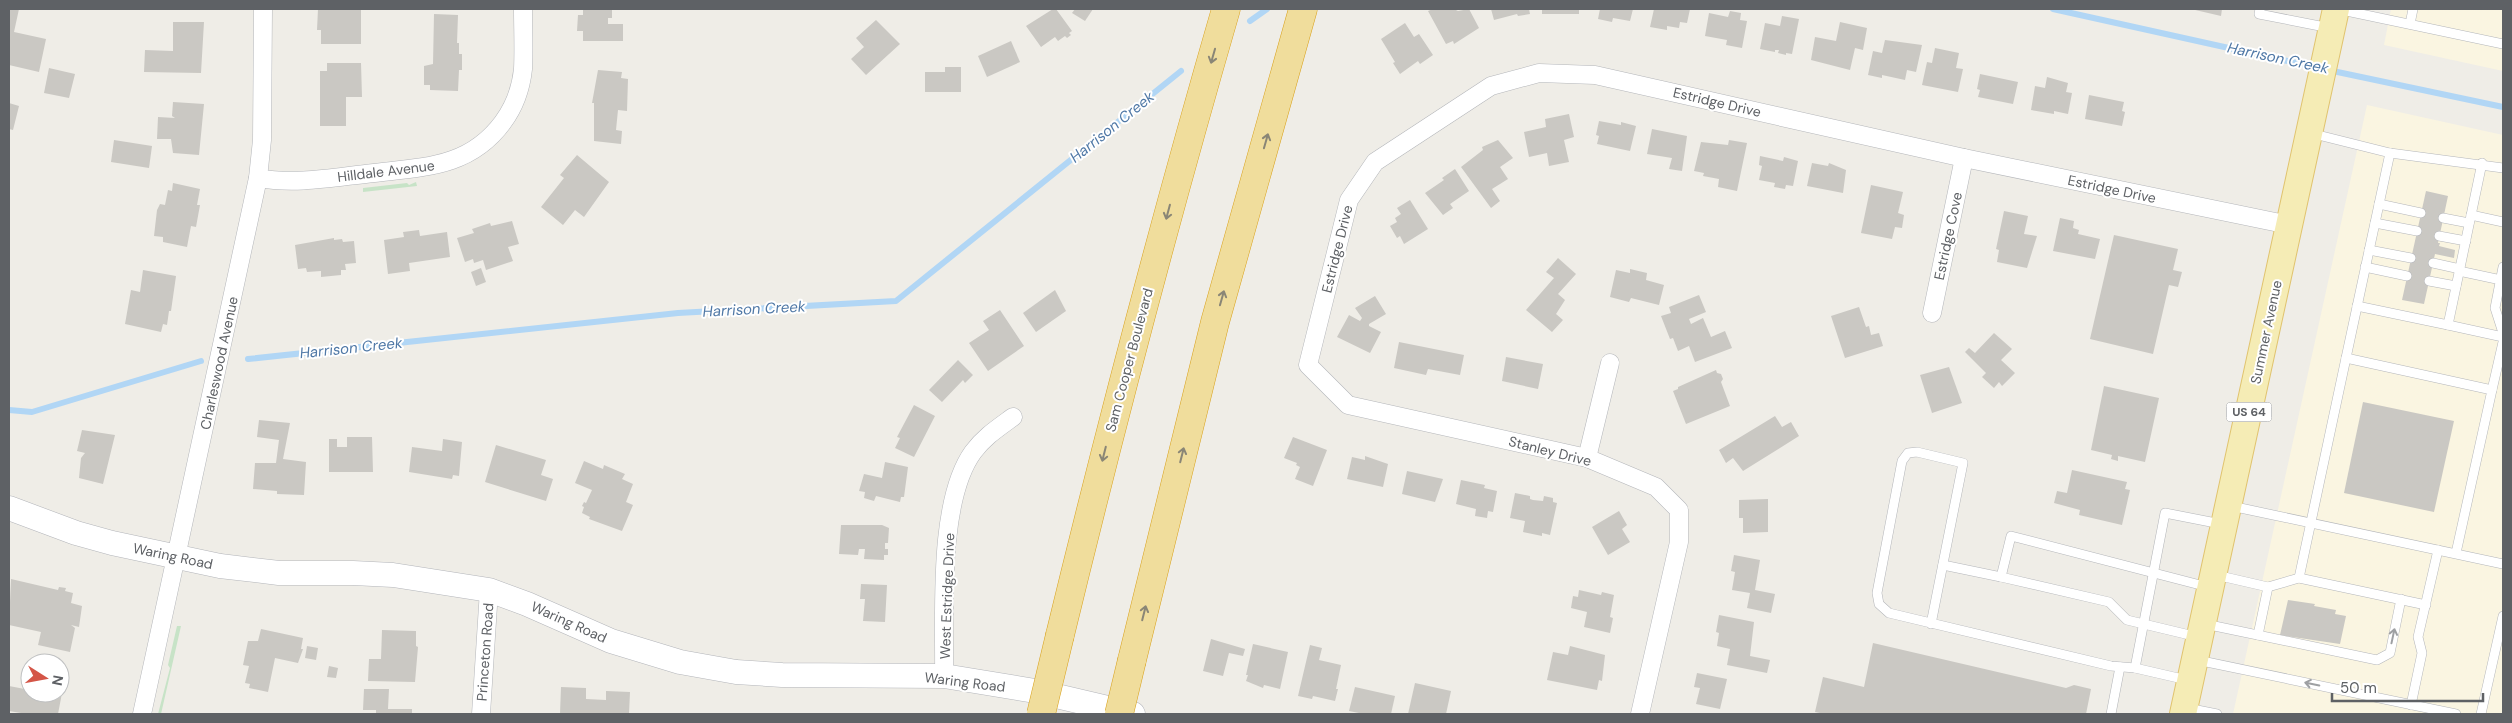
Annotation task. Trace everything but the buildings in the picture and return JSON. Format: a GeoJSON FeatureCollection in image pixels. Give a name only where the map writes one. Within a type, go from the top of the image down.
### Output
{"type":"FeatureCollection","features":[{"type":"Feature","properties":{"kind":"highway","name":"Sam Cooper Boulevard"},"geometry":{"type":"LineString","coordinates":[[1041,714],[1108,440],[1175,185],[1226,9]]}},
{"type":"Feature","properties":{"kind":"highway"},"geometry":{"type":"LineString","coordinates":[[1119,714],[1215,322],[1303,9]]}},
{"type":"Feature","properties":{"kind":"main road","name":"Summer Avenue"},"geometry":{"type":"LineString","coordinates":[[2184,711],[2334,21]]}},
{"type":"Feature","properties":{"kind":"main road","name":"Waring Road"},"geometry":{"type":"LineString","coordinates":[[9,508],[76,533],[176,558],[248,571],[394,575],[489,590],[611,641],[680,662],[736,672],[782,675],[944,676],[1035,691],[1133,714]]}},
{"type":"Feature","properties":{"kind":"street","name":"Charleswood Avenue"},"geometry":{"type":"LineString","coordinates":[[142,714],[258,178],[262,140],[264,9]]}},
{"type":"Feature","properties":{"kind":"street","name":"Hilldale Avenue"},"geometry":{"type":"LineString","coordinates":[[258,178],[292,182],[428,166],[450,161],[484,144],[498,128],[515,101],[522,70],[523,9]]}},
{"type":"Feature","properties":{"kind":"street","name":"Estridge Drive"},"geometry":{"type":"LineString","coordinates":[[1308,365],[1349,200],[1375,162],[1491,86],[1539,73],[1596,75],[1964,158],[2289,226]]}},
{"type":"Feature","properties":{"kind":"street","name":"Estridge Cove"},"geometry":{"type":"LineString","coordinates":[[1932,313],[1964,158]]}},
{"type":"Feature","properties":{"kind":"street"},"geometry":{"type":"LineString","coordinates":[[1587,458],[1610,362]]}},
{"type":"Feature","properties":{"kind":"street","name":"Stanley Drive"},"geometry":{"type":"LineString","coordinates":[[1308,365],[1348,405],[1587,458],[1656,487],[1679,510],[1679,542],[1640,714]]}},
{"type":"Feature","properties":{"kind":"street","name":"West Estridge Drive"},"geometry":{"type":"LineString","coordinates":[[944,676],[945,575],[954,501],[964,469],[972,454],[982,440],[1013,418]]}},
{"type":"Feature","properties":{"kind":"street","name":"Princeton Road"},"geometry":{"type":"LineString","coordinates":[[481,714],[489,590]]}},
{"type":"Feature","properties":{"kind":"lane"},"geometry":{"type":"LineString","coordinates":[[2260,9],[2259,14],[2334,21],[2410,24],[2503,44]]}},
{"type":"Feature","properties":{"kind":"lane"},"geometry":{"type":"LineString","coordinates":[[2410,24],[2413,9]]}},
{"type":"Feature","properties":{"kind":"lane"},"geometry":{"type":"LineString","coordinates":[[2313,122],[2390,153],[2482,163],[2503,168]]}},
{"type":"Feature","properties":{"kind":"lane"},"geometry":{"type":"LineString","coordinates":[[2299,578],[2390,153]]}},
{"type":"Feature","properties":{"kind":"lane"},"geometry":{"type":"LineString","coordinates":[[2448,325],[2482,163]]}},
{"type":"Feature","properties":{"kind":"lane"},"geometry":{"type":"LineString","coordinates":[[2379,204],[2420,213]]}},
{"type":"Feature","properties":{"kind":"lane"},"geometry":{"type":"LineString","coordinates":[[2443,218],[2503,222]]}},
{"type":"Feature","properties":{"kind":"lane"},"geometry":{"type":"LineString","coordinates":[[2375,223],[2417,231]]}},
{"type":"Feature","properties":{"kind":"lane"},"geometry":{"type":"LineString","coordinates":[[2439,236],[2466,241]]}},
{"type":"Feature","properties":{"kind":"lane"},"geometry":{"type":"LineString","coordinates":[[2369,250],[2411,258]]}},
{"type":"Feature","properties":{"kind":"lane"},"geometry":{"type":"LineString","coordinates":[[2433,263],[2500,280]]}},
{"type":"Feature","properties":{"kind":"lane"},"geometry":{"type":"LineString","coordinates":[[2365,267],[2407,276]]}},
{"type":"Feature","properties":{"kind":"lane"},"geometry":{"type":"LineString","coordinates":[[2357,306],[2503,335],[2495,308],[2503,267]]}},
{"type":"Feature","properties":{"kind":"lane"},"geometry":{"type":"LineString","coordinates":[[2429,281],[2456,286]]}},
{"type":"Feature","properties":{"kind":"lane"},"geometry":{"type":"LineString","coordinates":[[2456,554],[2503,342]]}},
{"type":"Feature","properties":{"kind":"lane"},"geometry":{"type":"LineString","coordinates":[[2346,358],[2492,390]]}},
{"type":"Feature","properties":{"kind":"lane"},"geometry":{"type":"LineString","coordinates":[[1931,624],[1964,463],[1917,452],[1908,453],[1902,461],[1876,593],[1879,604],[1889,613],[1931,624],[2120,667],[2135,668],[2258,635],[2378,660],[2390,653],[2401,600]]}},
{"type":"Feature","properties":{"kind":"lane"},"geometry":{"type":"LineString","coordinates":[[2135,668],[2165,513],[2226,515],[2311,523],[2503,564]]}},
{"type":"Feature","properties":{"kind":"lane"},"geometry":{"type":"LineString","coordinates":[[2001,577],[2011,536],[2153,573],[2268,587],[2299,578],[2426,605]]}},
{"type":"Feature","properties":{"kind":"lane"},"geometry":{"type":"LineString","coordinates":[[2411,705],[2422,653],[2418,637],[2438,550]]}},
{"type":"Feature","properties":{"kind":"lane"},"geometry":{"type":"LineString","coordinates":[[1943,565],[2109,602],[2127,620],[2144,624],[2197,650],[2411,705],[2456,714]]}},
{"type":"Feature","properties":{"kind":"lane"},"geometry":{"type":"LineString","coordinates":[[2258,635],[2268,587]]}},
{"type":"Feature","properties":{"kind":"lane"},"geometry":{"type":"LineString","coordinates":[[2481,714],[2503,616]]}},
{"type":"Feature","properties":{"kind":"lane"},"geometry":{"type":"LineString","coordinates":[[2111,714],[2120,667]]}},
{"type":"Feature","properties":{"kind":"lane"},"geometry":{"type":"LineString","coordinates":[[2184,711],[2217,714]]}},
{"type":"Feature","properties":{"kind":"shaded area"},"geometry":{"type":"Polygon","coordinates":[[[2391,9],[2503,9],[2503,71],[2384,45],[2391,9]]]}},
{"type":"Feature","properties":{"kind":"shaded area"},"geometry":{"type":"Polygon","coordinates":[[[2367,105],[2503,135],[2503,714],[2233,714],[2367,105]]]}},
{"type":"Feature","properties":{"kind":"green space"},"geometry":{"type":"Polygon","coordinates":[[[416,182],[417,186],[363,192],[363,188],[407,183],[409,185],[416,182]]]}},
{"type":"Feature","properties":{"kind":"green space"},"geometry":{"type":"Polygon","coordinates":[[[177,626],[181,626],[161,714],[158,714],[170,668],[168,665],[177,626]]]}},
{"type":"Feature","properties":{"kind":"waterway","name":"Harrison Creek"},"geometry":{"type":"LineString","coordinates":[[1250,21],[1267,9]]}},
{"type":"Feature","properties":{"kind":"waterway","name":"Harrison Creek"},"geometry":{"type":"LineString","coordinates":[[2053,9],[2319,68]]}},
{"type":"Feature","properties":{"kind":"waterway","name":"Harrison Creek"},"geometry":{"type":"LineString","coordinates":[[2328,70],[2503,107]]}},
{"type":"Feature","properties":{"kind":"waterway","name":"Harrison Creek"},"geometry":{"type":"LineString","coordinates":[[248,359],[678,313],[896,301],[1181,71]]}},
{"type":"Feature","properties":{"kind":"waterway","name":"Harrison Creek"},"geometry":{"type":"LineString","coordinates":[[9,410],[32,412],[201,361]]}}]}
